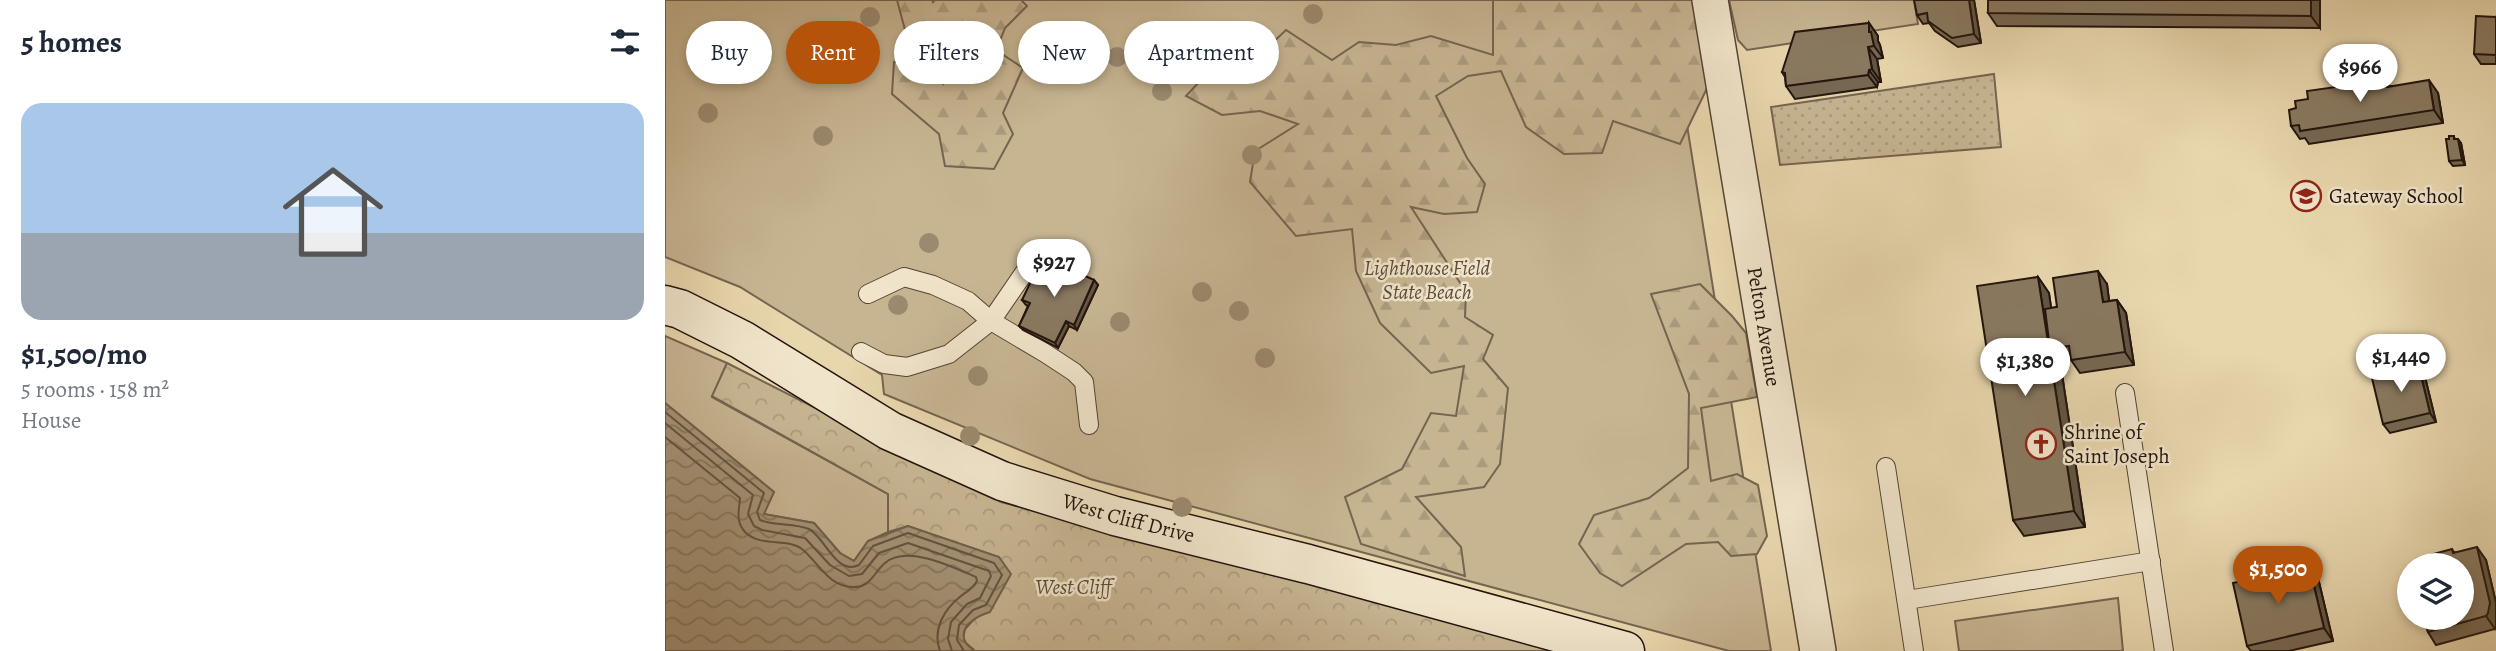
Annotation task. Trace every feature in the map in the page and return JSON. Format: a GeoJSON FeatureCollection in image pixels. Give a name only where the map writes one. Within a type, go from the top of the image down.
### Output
{"type":"FeatureCollection","features":[{"type":"Feature","properties":{"kind":"street","name":"Pelton Avenue"},"geometry":{"type":"LineString","coordinates":[[1710,0],[1818,651]]}},
{"type":"Feature","properties":{"kind":"street","name":"West Cliff Drive"},"geometry":{"type":"LineString","coordinates":[[665,305],[680,309],[742,340],[890,431],[1002,481],[1115,516],[1308,564],[1625,651]]}},
{"type":"Feature","properties":{"kind":"lane"},"geometry":{"type":"LineString","coordinates":[[861,352],[884,364],[907,367],[949,354],[991,321],[1039,251]]}},
{"type":"Feature","properties":{"kind":"lane"},"geometry":{"type":"LineString","coordinates":[[868,294],[904,277],[933,285],[968,301],[991,321],[1045,352],[1084,382],[1089,425]]}},
{"type":"Feature","properties":{"kind":"lane"},"geometry":{"type":"LineString","coordinates":[[2125,393],[2164,651]]}},
{"type":"Feature","properties":{"kind":"lane"},"geometry":{"type":"LineString","coordinates":[[1886,467],[1914,651]]}},
{"type":"Feature","properties":{"kind":"lane"},"geometry":{"type":"LineString","coordinates":[[1907,600],[2151,561]]}},
{"type":"Feature","properties":{"kind":"green space","name":"Lighthouse Field State Beach"},"geometry":{"type":"Polygon","coordinates":[[[665,0],[1667,0],[1771,651],[1729,651],[1090,479],[884,394],[882,375],[740,287],[665,257],[665,0]]]}},
{"type":"Feature","properties":{"kind":"green space"},"geometry":{"type":"Polygon","coordinates":[[[897,0],[1021,0],[1027,6],[1004,30],[1004,21],[903,21],[897,0]]]}},
{"type":"Feature","properties":{"kind":"green space"},"geometry":{"type":"Polygon","coordinates":[[[1493,0],[1695,0],[1710,82],[1680,144],[1613,121],[1602,153],[1564,154],[1526,127],[1501,71],[1468,76],[1436,96],[1467,158],[1485,184],[1477,212],[1444,214],[1411,207],[1466,292],[1465,317],[1493,335],[1483,359],[1508,388],[1500,464],[1484,487],[1416,497],[1461,547],[1465,576],[1361,544],[1345,497],[1402,469],[1431,413],[1456,416],[1464,366],[1431,373],[1380,323],[1356,271],[1352,229],[1296,236],[1250,182],[1255,151],[1298,124],[1260,111],[1222,115],[1186,96],[1197,84],[1279,84],[1279,37],[1286,30],[1332,60],[1359,42],[1396,45],[1431,36],[1493,55],[1493,0]]]}},
{"type":"Feature","properties":{"kind":"green space"},"geometry":{"type":"Polygon","coordinates":[[[1729,0],[1914,0],[1918,24],[1747,50],[1738,40],[1729,0]]]}},
{"type":"Feature","properties":{"kind":"green space"},"geometry":{"type":"Polygon","coordinates":[[[1004,55],[1018,65],[1018,79],[1003,113],[1013,134],[994,169],[945,166],[939,134],[892,94],[894,62],[894,84],[1004,84],[1004,55]]]}},
{"type":"Feature","properties":{"kind":"green space"},"geometry":{"type":"Polygon","coordinates":[[[1994,74],[2001,147],[1780,165],[1771,107],[1994,74]]]}},
{"type":"Feature","properties":{"kind":"green space"},"geometry":{"type":"Polygon","coordinates":[[[1700,284],[1746,333],[1757,397],[1701,408],[1711,481],[1737,474],[1758,485],[1767,536],[1757,554],[1731,556],[1718,542],[1686,544],[1622,586],[1600,573],[1579,544],[1594,515],[1649,498],[1688,468],[1689,394],[1651,294],[1700,284]]]}},
{"type":"Feature","properties":{"kind":"green space"},"geometry":{"type":"Polygon","coordinates":[[[665,336],[727,363],[712,397],[888,494],[888,532],[868,541],[854,561],[840,553],[814,523],[763,514],[774,492],[665,403],[665,336]]]}},
{"type":"Feature","properties":{"kind":"green space","name":"West Cliff"},"geometry":{"type":"Polygon","coordinates":[[[727,363],[1001,502],[1575,651],[975,651],[963,638],[965,629],[978,615],[999,557],[908,526],[888,532],[888,494],[712,396],[727,363]]]}},
{"type":"Feature","properties":{"kind":"green space"},"geometry":{"type":"Polygon","coordinates":[[[2118,598],[2123,651],[1959,651],[1955,621],[2118,598]]]}},
{"type":"Feature","properties":{"kind":"water"},"geometry":{"type":"Polygon","coordinates":[[[665,403],[774,492],[764,514],[814,523],[840,553],[854,561],[868,541],[908,526],[999,557],[1011,574],[990,612],[965,628],[964,640],[975,651],[665,651],[665,403]]]}},
{"type":"Feature","properties":{"kind":"building"},"geometry":{"type":"Polygon","coordinates":[[[1914,0],[1969,0],[1974,34],[1952,38],[1928,21],[1927,13],[1917,15],[1914,0]]]}},
{"type":"Feature","properties":{"kind":"building"},"geometry":{"type":"Polygon","coordinates":[[[1988,0],[2311,0],[2311,16],[1988,13],[1988,0]]]}},
{"type":"Feature","properties":{"kind":"building"},"geometry":{"type":"Polygon","coordinates":[[[2476,16],[2496,17],[2496,55],[2474,54],[2476,16]]]}},
{"type":"Feature","properties":{"kind":"building"},"geometry":{"type":"Polygon","coordinates":[[[1869,23],[1874,46],[1868,47],[1872,69],[1868,75],[1786,86],[1785,73],[1782,72],[1795,32],[1869,23]]]}},
{"type":"Feature","properties":{"kind":"building"},"geometry":{"type":"Polygon","coordinates":[[[2385,80],[2387,87],[2429,80],[2434,110],[2300,131],[2299,125],[2291,126],[2289,110],[2296,108],[2295,101],[2308,99],[2307,91],[2385,80]]]}},
{"type":"Feature","properties":{"kind":"building"},"geometry":{"type":"Polygon","coordinates":[[[2449,136],[2458,139],[2462,160],[2449,161],[2446,139],[2449,139],[2449,136]]]}},
{"type":"Feature","properties":{"kind":"building"},"geometry":{"type":"Polygon","coordinates":[[[1043,256],[1094,280],[1074,325],[1066,321],[1055,343],[1019,326],[1030,303],[1022,300],[1043,256]]]}},
{"type":"Feature","properties":{"kind":"building"},"geometry":{"type":"Polygon","coordinates":[[[2098,271],[2103,302],[2117,300],[2125,352],[2071,360],[2069,346],[2050,349],[2045,309],[2057,307],[2053,278],[2098,271]]]}},
{"type":"Feature","properties":{"kind":"building","name":"Shrine of Saint Joseph"},"geometry":{"type":"Polygon","coordinates":[[[2038,277],[2074,511],[2013,520],[1977,286],[2038,277]]]}},
{"type":"Feature","properties":{"kind":"building"},"geometry":{"type":"Polygon","coordinates":[[[2418,363],[2430,413],[2383,424],[2371,374],[2418,363]]]}},
{"type":"Feature","properties":{"kind":"building"},"geometry":{"type":"Polygon","coordinates":[[[2477,547],[2490,603],[2486,616],[2474,619],[2474,553],[2453,553],[2477,547]]]}},
{"type":"Feature","properties":{"kind":"building"},"geometry":{"type":"Polygon","coordinates":[[[2452,549],[2453,553],[2437,553],[2452,549]]]}},
{"type":"Feature","properties":{"kind":"building"},"geometry":{"type":"Polygon","coordinates":[[[2309,565],[2324,628],[2247,646],[2233,583],[2309,565]]]}},
{"type":"Feature","properties":{"kind":"place","name":"Gateway School"},"geometry":{"type":"Point","coordinates":[2306,196]}},
{"type":"Feature","properties":{"kind":"place","name":"Shrine of Saint Joseph"},"geometry":{"type":"Point","coordinates":[2041,444]}}]}
